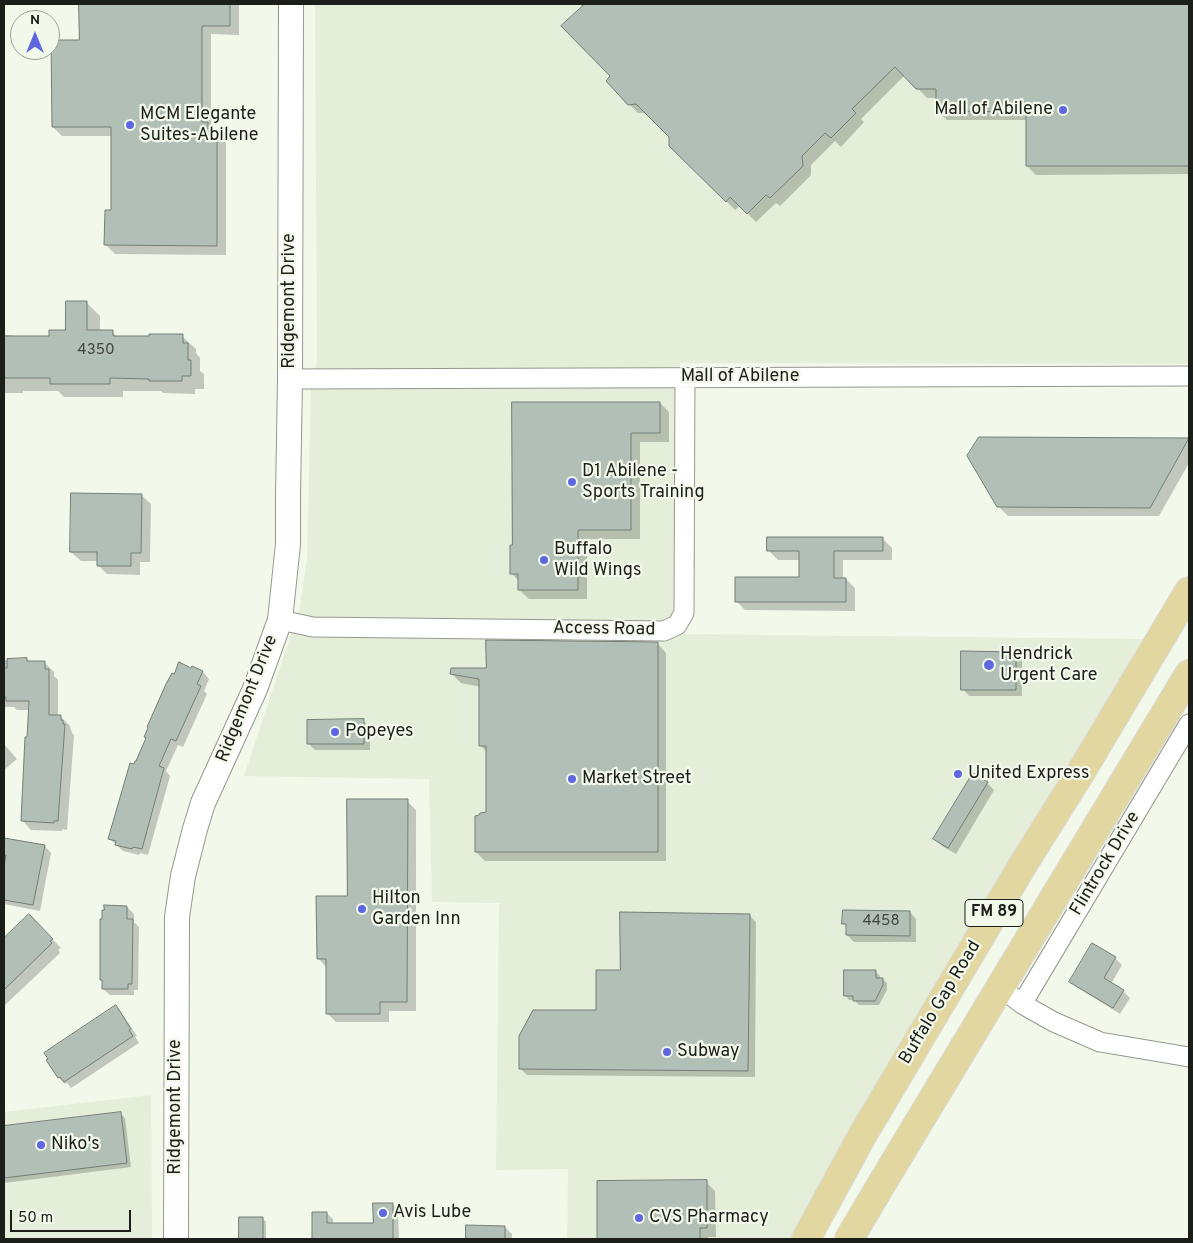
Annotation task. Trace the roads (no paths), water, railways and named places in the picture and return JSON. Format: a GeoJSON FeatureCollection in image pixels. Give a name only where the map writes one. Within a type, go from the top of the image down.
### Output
{"type":"FeatureCollection","features":[{"type":"Feature","properties":{"kind":"main road","name":"Buffalo Gap Road"},"geometry":{"type":"LineString","coordinates":[[806,1239],[862,1136],[1024,863],[1081,772],[1189,591]]}},
{"type":"Feature","properties":{"kind":"main road","name":"FM 89"},"geometry":{"type":"LineString","coordinates":[[849,1239],[1189,674]]}},
{"type":"Feature","properties":{"kind":"street","name":"Ridgemont Drive"},"geometry":{"type":"LineString","coordinates":[[176,1239],[177,916],[183,876],[203,802],[255,689],[280,620],[288,544],[291,4]]}},
{"type":"Feature","properties":{"kind":"street","name":"Mall of Abilene"},"geometry":{"type":"LineString","coordinates":[[290,379],[1189,376]]}},
{"type":"Feature","properties":{"kind":"street","name":"Access Road"},"geometry":{"type":"LineString","coordinates":[[280,620],[313,627],[664,631],[677,625],[684,613],[685,377]]}},
{"type":"Feature","properties":{"kind":"street","name":"Flintrock Drive"},"geometry":{"type":"LineString","coordinates":[[1022,1004],[1189,724]]}},
{"type":"Feature","properties":{"kind":"street"},"geometry":{"type":"LineString","coordinates":[[1000,988],[1022,1004],[1054,1022],[1100,1042],[1189,1057]]}},
{"type":"Feature","properties":{"kind":"place","name":"Mall of Abilene"},"geometry":{"type":"Point","coordinates":[1063,110]}},
{"type":"Feature","properties":{"kind":"place","name":"MCM Elegante Suites-Abilene"},"geometry":{"type":"Point","coordinates":[130,125]}},
{"type":"Feature","properties":{"kind":"place","name":"D1 Abilene - Sports Training"},"geometry":{"type":"Point","coordinates":[572,482]}},
{"type":"Feature","properties":{"kind":"place","name":"Buffalo Wild Wings"},"geometry":{"type":"Point","coordinates":[544,560]}},
{"type":"Feature","properties":{"kind":"place","name":"Hendrick Urgent Care"},"geometry":{"type":"Point","coordinates":[989,665]}},
{"type":"Feature","properties":{"kind":"place","name":"Popeyes"},"geometry":{"type":"Point","coordinates":[335,732]}},
{"type":"Feature","properties":{"kind":"place","name":"United Express"},"geometry":{"type":"Point","coordinates":[958,774]}},
{"type":"Feature","properties":{"kind":"place","name":"Market Street"},"geometry":{"type":"Point","coordinates":[572,779]}},
{"type":"Feature","properties":{"kind":"place","name":"Hilton Garden Inn"},"geometry":{"type":"Point","coordinates":[362,909]}},
{"type":"Feature","properties":{"kind":"place","name":"Subway"},"geometry":{"type":"Point","coordinates":[667,1052]}},
{"type":"Feature","properties":{"kind":"place","name":"Niko's"},"geometry":{"type":"Point","coordinates":[41,1145]}},
{"type":"Feature","properties":{"kind":"place","name":"Avis Lube"},"geometry":{"type":"Point","coordinates":[383,1213]}},
{"type":"Feature","properties":{"kind":"place","name":"CVS Pharmacy"},"geometry":{"type":"Point","coordinates":[639,1218]}}]}
